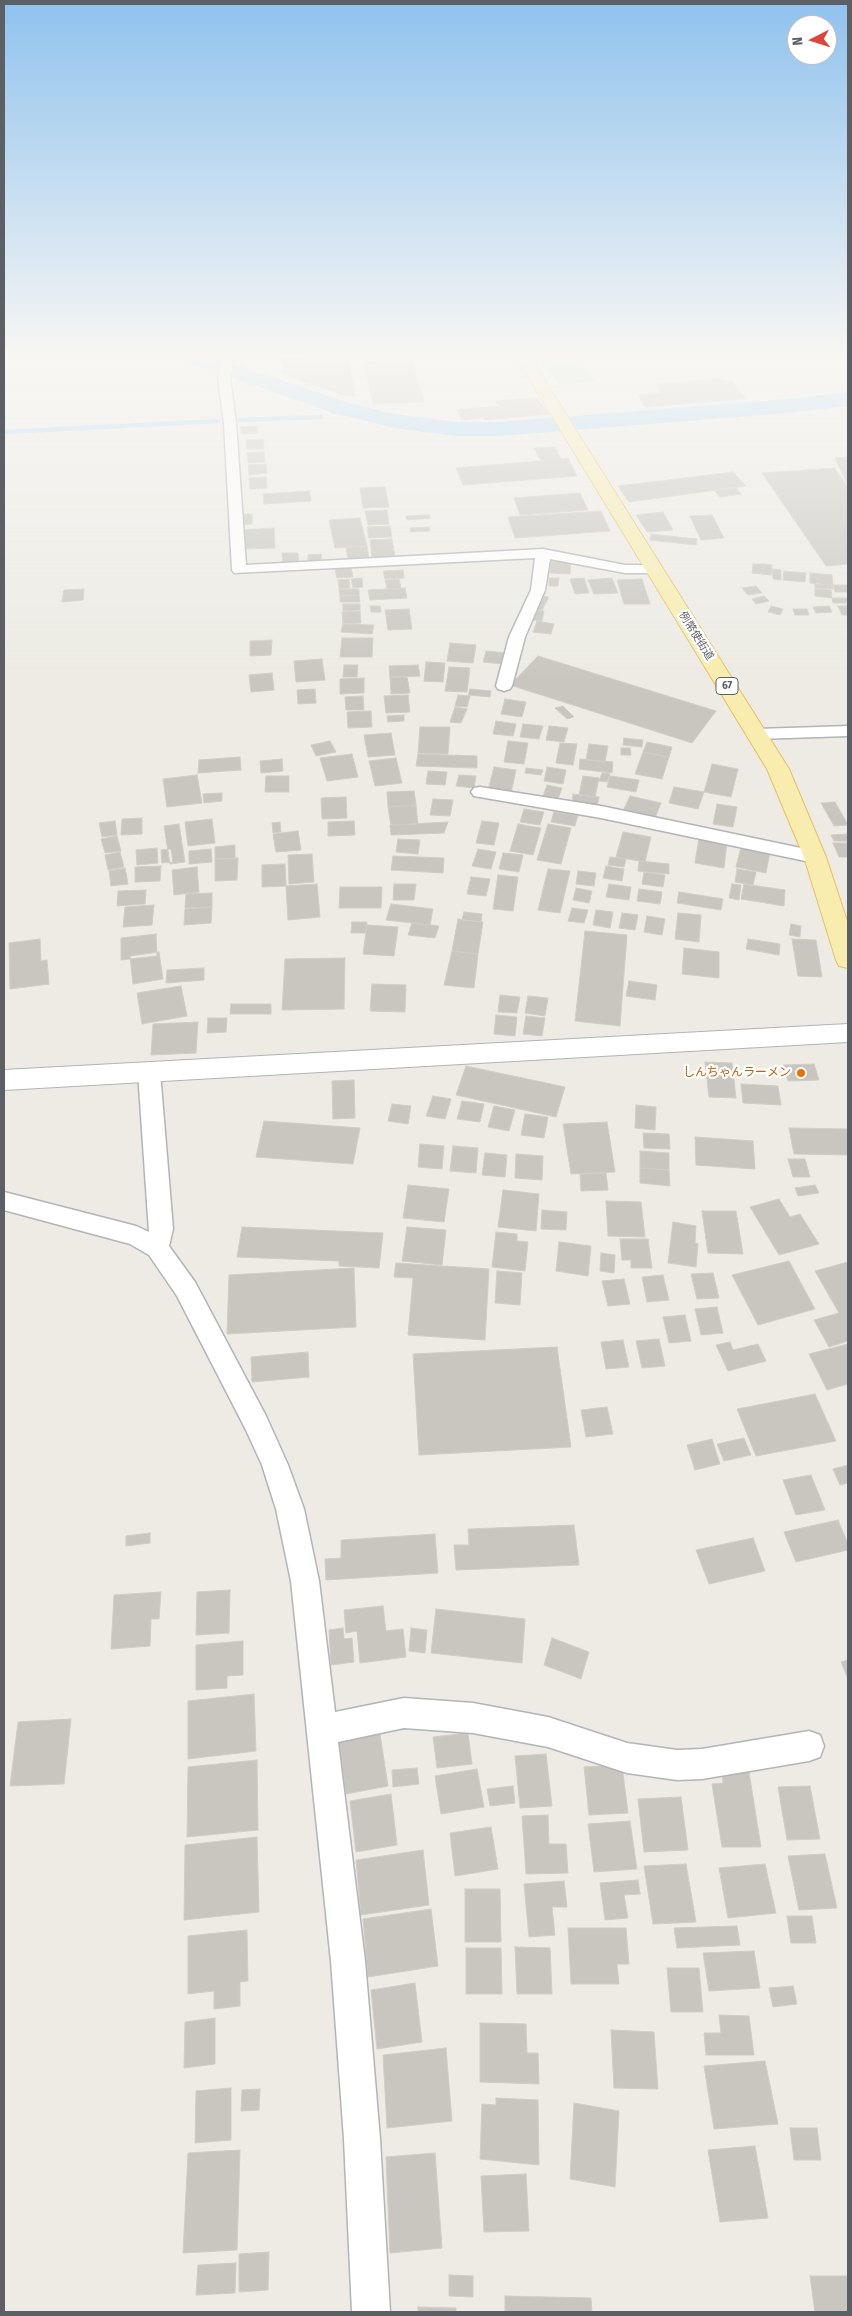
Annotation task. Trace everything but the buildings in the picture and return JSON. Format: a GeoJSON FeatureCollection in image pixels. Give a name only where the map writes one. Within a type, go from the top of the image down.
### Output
{"type":"FeatureCollection","features":[{"type":"Feature","properties":{"kind":"main road","name":"例幣使街道"},"geometry":{"type":"LineString","coordinates":[[591,465],[758,734],[787,789],[816,857],[848,960]]}},
{"type":"Feature","properties":{"kind":"street"},"geometry":{"type":"LineString","coordinates":[[233,465],[239,570],[543,552],[625,569],[654,569]]}},
{"type":"Feature","properties":{"kind":"street"},"geometry":{"type":"LineString","coordinates":[[504,686],[517,638],[538,590],[543,552]]}},
{"type":"Feature","properties":{"kind":"street"},"geometry":{"type":"LineString","coordinates":[[758,734],[848,731]]}},
{"type":"Feature","properties":{"kind":"street"},"geometry":{"type":"LineString","coordinates":[[480,792],[601,812],[816,857]]}},
{"type":"Feature","properties":{"kind":"street"},"geometry":{"type":"LineString","coordinates":[[4,1080],[848,1033]]}},
{"type":"Feature","properties":{"kind":"street"},"geometry":{"type":"LineString","coordinates":[[149,1072],[161,1229],[157,1248]]}},
{"type":"Feature","properties":{"kind":"street"},"geometry":{"type":"LineString","coordinates":[[4,1201],[136,1236],[157,1248],[186,1289],[257,1424],[287,1500],[305,1582],[348,1961],[362,2139],[371,2312]]}},
{"type":"Feature","properties":{"kind":"street"},"geometry":{"type":"LineString","coordinates":[[322,1730],[404,1713],[473,1718],[548,1732],[627,1758],[677,1765],[702,1764],[809,1746]]}},
{"type":"Feature","properties":{"kind":"place","name":"しんちゃんラーメン"},"geometry":{"type":"Point","coordinates":[801,1073]}}]}
